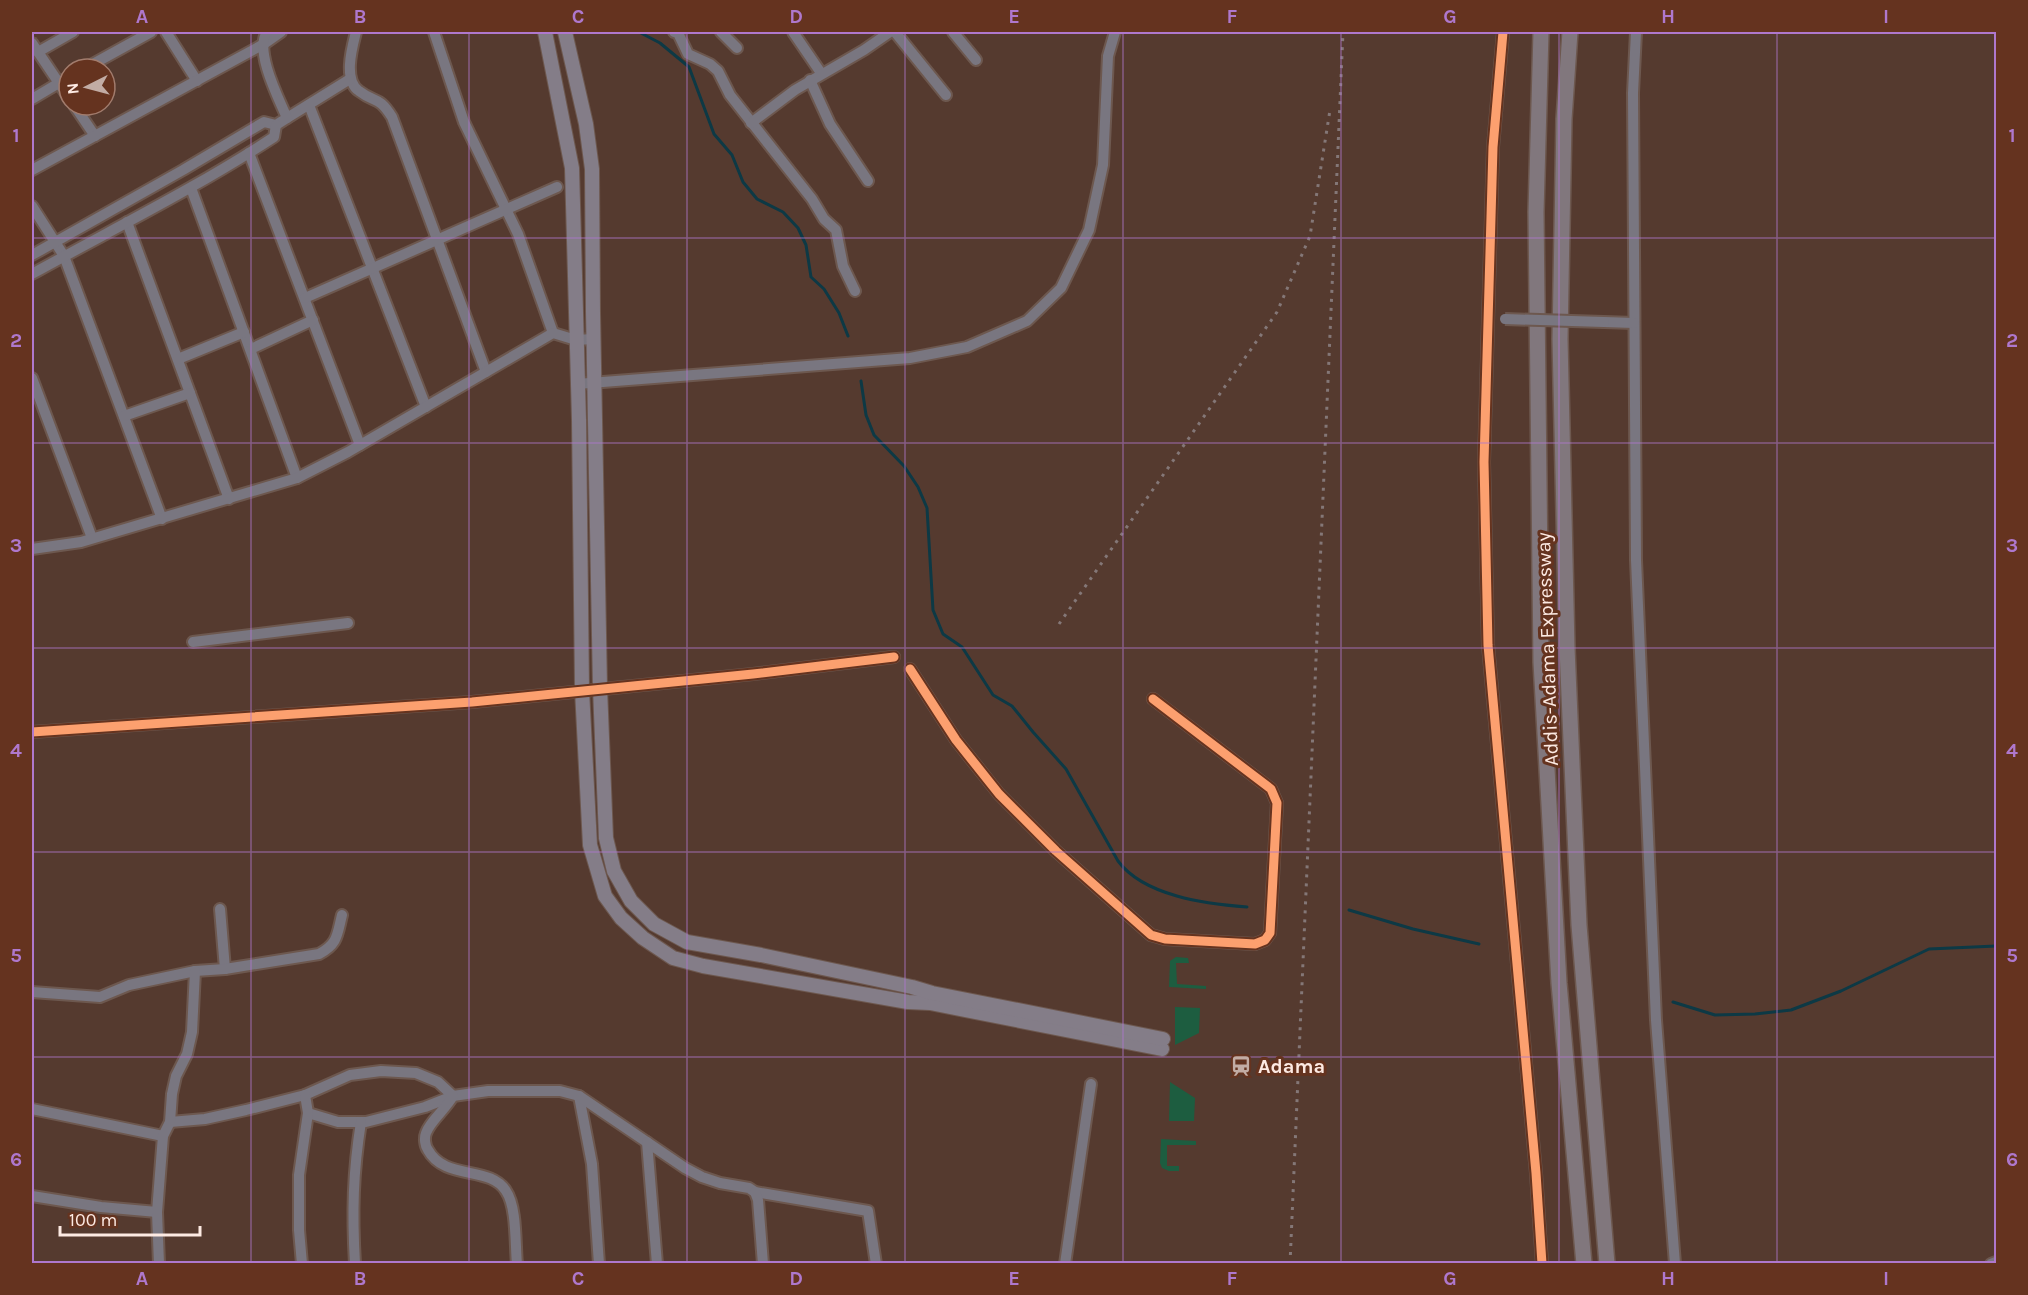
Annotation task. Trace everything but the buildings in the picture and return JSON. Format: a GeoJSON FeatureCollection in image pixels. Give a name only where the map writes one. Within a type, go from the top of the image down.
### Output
{"type":"FeatureCollection","features":[{"type":"Feature","properties":{"kind":"highway","name":"Addis-Adama Expressway"},"geometry":{"type":"LineString","coordinates":[[1541,32],[1536,212],[1541,662],[1559,983],[1584,1263]]}},
{"type":"Feature","properties":{"kind":"highway","name":"Addis-Adama Expressway"},"geometry":{"type":"LineString","coordinates":[[1570,32],[1564,119],[1560,339],[1567,648],[1579,924],[1607,1263]]}},
{"type":"Feature","properties":{"kind":"main road"},"geometry":{"type":"LineString","coordinates":[[545,32],[572,168],[578,384],[582,690],[590,845],[605,896],[621,918],[643,938],[673,958],[703,966],[1162,1044],[912,987],[687,942],[654,924],[631,901],[614,872],[606,838],[600,688],[592,169],[586,124],[565,32]]}},
{"type":"Feature","properties":{"kind":"street"},"geometry":{"type":"LineString","coordinates":[[38,52],[73,32]]}},
{"type":"Feature","properties":{"kind":"street"},"geometry":{"type":"LineString","coordinates":[[106,57],[151,32]]}},
{"type":"Feature","properties":{"kind":"street"},"geometry":{"type":"LineString","coordinates":[[166,32],[197,81]]}},
{"type":"Feature","properties":{"kind":"street"},"geometry":{"type":"LineString","coordinates":[[267,32],[264,44],[267,70],[287,118]]}},
{"type":"Feature","properties":{"kind":"street"},"geometry":{"type":"LineString","coordinates":[[32,170],[264,44],[281,32]]}},
{"type":"Feature","properties":{"kind":"street"},"geometry":{"type":"LineString","coordinates":[[356,32],[351,79],[357,91],[383,102],[392,117],[486,372]]}},
{"type":"Feature","properties":{"kind":"street"},"geometry":{"type":"LineString","coordinates":[[434,32],[464,122],[518,234],[553,333]]}},
{"type":"Feature","properties":{"kind":"street"},"geometry":{"type":"LineString","coordinates":[[674,32],[678,33],[688,54],[710,64],[717,71],[730,95],[812,199],[824,219],[836,230],[843,266],[855,291]]}},
{"type":"Feature","properties":{"kind":"street"},"geometry":{"type":"LineString","coordinates":[[721,32],[737,48]]}},
{"type":"Feature","properties":{"kind":"street"},"geometry":{"type":"LineString","coordinates":[[751,123],[820,73],[864,50],[890,32]]}},
{"type":"Feature","properties":{"kind":"street"},"geometry":{"type":"LineString","coordinates":[[895,32],[946,95]]}},
{"type":"Feature","properties":{"kind":"street"},"geometry":{"type":"LineString","coordinates":[[953,32],[976,60]]}},
{"type":"Feature","properties":{"kind":"street"},"geometry":{"type":"LineString","coordinates":[[578,384],[894,360],[967,347],[1027,321],[1061,288],[1089,230],[1103,165],[1108,56],[1115,32]]}},
{"type":"Feature","properties":{"kind":"street"},"geometry":{"type":"LineString","coordinates":[[1503,32],[1493,147],[1484,462],[1488,645],[1536,1173],[1542,1263]]}},
{"type":"Feature","properties":{"kind":"street"},"geometry":{"type":"LineString","coordinates":[[1636,32],[1633,93],[1636,572],[1656,1020],[1676,1263]]}},
{"type":"Feature","properties":{"kind":"street"},"geometry":{"type":"LineString","coordinates":[[797,33],[820,73]]}},
{"type":"Feature","properties":{"kind":"street"},"geometry":{"type":"LineString","coordinates":[[32,43],[57,72]]}},
{"type":"Feature","properties":{"kind":"street"},"geometry":{"type":"LineString","coordinates":[[32,255],[264,122],[276,125],[351,79]]}},
{"type":"Feature","properties":{"kind":"street"},"geometry":{"type":"LineString","coordinates":[[810,80],[830,124],[868,181]]}},
{"type":"Feature","properties":{"kind":"street"},"geometry":{"type":"LineString","coordinates":[[32,99],[57,84]]}},
{"type":"Feature","properties":{"kind":"street"},"geometry":{"type":"LineString","coordinates":[[309,105],[426,407]]}},
{"type":"Feature","properties":{"kind":"street"},"geometry":{"type":"LineString","coordinates":[[82,117],[95,136]]}},
{"type":"Feature","properties":{"kind":"street"},"geometry":{"type":"LineString","coordinates":[[32,274],[191,188],[249,153],[274,137],[276,125]]}},
{"type":"Feature","properties":{"kind":"street"},"geometry":{"type":"LineString","coordinates":[[249,153],[360,445]]}},
{"type":"Feature","properties":{"kind":"street"},"geometry":{"type":"LineString","coordinates":[[305,298],[557,187]]}},
{"type":"Feature","properties":{"kind":"street"},"geometry":{"type":"LineString","coordinates":[[191,188],[297,478]]}},
{"type":"Feature","properties":{"kind":"street"},"geometry":{"type":"LineString","coordinates":[[32,206],[64,256],[162,519]]}},
{"type":"Feature","properties":{"kind":"street"},"geometry":{"type":"LineString","coordinates":[[128,222],[230,499]]}},
{"type":"Feature","properties":{"kind":"street"},"geometry":{"type":"LineString","coordinates":[[1488,319],[1634,323]]}},
{"type":"Feature","properties":{"kind":"street"},"geometry":{"type":"LineString","coordinates":[[251,350],[313,320]]}},
{"type":"Feature","properties":{"kind":"street"},"geometry":{"type":"LineString","coordinates":[[178,359],[244,332]]}},
{"type":"Feature","properties":{"kind":"street"},"geometry":{"type":"LineString","coordinates":[[32,549],[92,538],[297,478],[360,445],[553,333],[576,340],[593,339]]}},
{"type":"Feature","properties":{"kind":"street"},"geometry":{"type":"LineString","coordinates":[[32,378],[92,538]]}},
{"type":"Feature","properties":{"kind":"street"},"geometry":{"type":"LineString","coordinates":[[124,416],[190,393]]}},
{"type":"Feature","properties":{"kind":"street"},"geometry":{"type":"LineString","coordinates":[[193,642],[348,623]]}},
{"type":"Feature","properties":{"kind":"street"},"geometry":{"type":"LineString","coordinates":[[32,732],[472,702],[753,674],[894,657]]}},
{"type":"Feature","properties":{"kind":"street"},"geometry":{"type":"LineString","coordinates":[[910,669],[956,740],[999,794],[1056,851],[1151,935],[1165,939],[1256,944],[1265,940],[1270,933],[1272,913],[1277,804],[1271,789],[1153,699]]}},
{"type":"Feature","properties":{"kind":"street"},"geometry":{"type":"LineString","coordinates":[[220,909],[225,969]]}},
{"type":"Feature","properties":{"kind":"street"},"geometry":{"type":"LineString","coordinates":[[32,992],[100,997],[129,985],[195,971],[225,969],[319,954],[336,942],[342,915]]}},
{"type":"Feature","properties":{"kind":"street"},"geometry":{"type":"LineString","coordinates":[[159,1263],[158,1212],[163,1136],[170,1122],[176,1076],[187,1054],[192,1032],[195,971]]}},
{"type":"Feature","properties":{"kind":"street"},"geometry":{"type":"LineString","coordinates":[[170,1122],[205,1119],[305,1095],[350,1075],[381,1071],[416,1073],[438,1082],[453,1096]]}},
{"type":"Feature","properties":{"kind":"street"},"geometry":{"type":"LineString","coordinates":[[1065,1263],[1091,1084]]}},
{"type":"Feature","properties":{"kind":"street"},"geometry":{"type":"LineString","coordinates":[[308,1113],[338,1122],[361,1122],[407,1113],[453,1096],[488,1091],[560,1091],[579,1096],[702,1177],[749,1188],[755,1192],[868,1211],[876,1263]]}},
{"type":"Feature","properties":{"kind":"street"},"geometry":{"type":"LineString","coordinates":[[302,1263],[299,1230],[299,1175],[308,1113],[305,1095]]}},
{"type":"Feature","properties":{"kind":"street"},"geometry":{"type":"LineString","coordinates":[[453,1096],[448,1106],[425,1133],[425,1146],[433,1160],[446,1167],[487,1177],[502,1185],[512,1203],[517,1263]]}},
{"type":"Feature","properties":{"kind":"street"},"geometry":{"type":"LineString","coordinates":[[579,1096],[592,1164],[599,1263]]}},
{"type":"Feature","properties":{"kind":"street"},"geometry":{"type":"LineString","coordinates":[[32,1109],[163,1136]]}},
{"type":"Feature","properties":{"kind":"street"},"geometry":{"type":"LineString","coordinates":[[355,1263],[352,1210],[361,1122]]}},
{"type":"Feature","properties":{"kind":"street"},"geometry":{"type":"LineString","coordinates":[[647,1142],[657,1263]]}},
{"type":"Feature","properties":{"kind":"street"},"geometry":{"type":"LineString","coordinates":[[755,1192],[758,1200],[763,1263]]}},
{"type":"Feature","properties":{"kind":"street"},"geometry":{"type":"LineString","coordinates":[[32,1196],[82,1205],[158,1212]]}},
{"type":"Feature","properties":{"kind":"street"},"geometry":{"type":"LineString","coordinates":[[1991,1263],[1996,1262]]}},
{"type":"Feature","properties":{"kind":"green space"},"geometry":{"type":"Polygon","coordinates":[[[1176,957],[1188,958],[1189,963],[1176,963],[1177,984],[1206,986],[1206,989],[1169,987],[1170,961],[1176,957]]]}},
{"type":"Feature","properties":{"kind":"green space"},"geometry":{"type":"Polygon","coordinates":[[[1175,1007],[1200,1008],[1199,1033],[1175,1045],[1175,1007]]]}},
{"type":"Feature","properties":{"kind":"green space"},"geometry":{"type":"Polygon","coordinates":[[[1170,1082],[1195,1098],[1194,1121],[1169,1121],[1170,1082]]]}},
{"type":"Feature","properties":{"kind":"green space"},"geometry":{"type":"Polygon","coordinates":[[[1161,1139],[1196,1141],[1196,1145],[1167,1145],[1167,1166],[1179,1166],[1179,1171],[1162,1168],[1160,1163],[1161,1139]]]}},
{"type":"Feature","properties":{"kind":"waterway"},"geometry":{"type":"LineString","coordinates":[[639,32],[660,43],[689,67],[714,134],[732,155],[743,182],[757,199],[783,212],[798,228],[806,245],[811,277],[824,289],[839,313],[848,336]]}},
{"type":"Feature","properties":{"kind":"waterway"},"geometry":{"type":"LineString","coordinates":[[861,381],[866,415],[874,435],[904,466],[918,487],[927,508],[933,610],[943,634],[962,647],[993,695],[1012,706],[1066,769],[1118,861],[1129,873],[1143,883],[1177,896],[1247,907]]}},
{"type":"Feature","properties":{"kind":"waterway"},"geometry":{"type":"LineString","coordinates":[[1349,910],[1413,929],[1479,944]]}},
{"type":"Feature","properties":{"kind":"waterway"},"geometry":{"type":"LineString","coordinates":[[1673,1002],[1715,1015],[1791,1010],[1841,991],[1929,949],[1996,946]]}},
{"type":"Feature","properties":{"kind":"railway"},"geometry":{"type":"LineString","coordinates":[[1290,1264],[1343,32]]}},
{"type":"Feature","properties":{"kind":"railway"},"geometry":{"type":"LineString","coordinates":[[1059,624],[1277,312],[1310,236],[1330,110]]}},
{"type":"Feature","properties":{"kind":"cycle path"},"geometry":{"type":"LineString","coordinates":[[1503,32],[1493,147],[1484,462],[1488,645],[1536,1173],[1542,1264]]}},
{"type":"Feature","properties":{"kind":"cycle path"},"geometry":{"type":"LineString","coordinates":[[32,732],[472,702],[753,674],[894,657]]}},
{"type":"Feature","properties":{"kind":"cycle path"},"geometry":{"type":"LineString","coordinates":[[910,669],[956,740],[999,794],[1056,851],[1151,935],[1165,939],[1255,944],[1265,940],[1270,933],[1277,803],[1271,789],[1153,699]]}},
{"type":"Feature","properties":{"kind":"place","name":"Adama"},"geometry":{"type":"Point","coordinates":[1241,1066]}}]}
